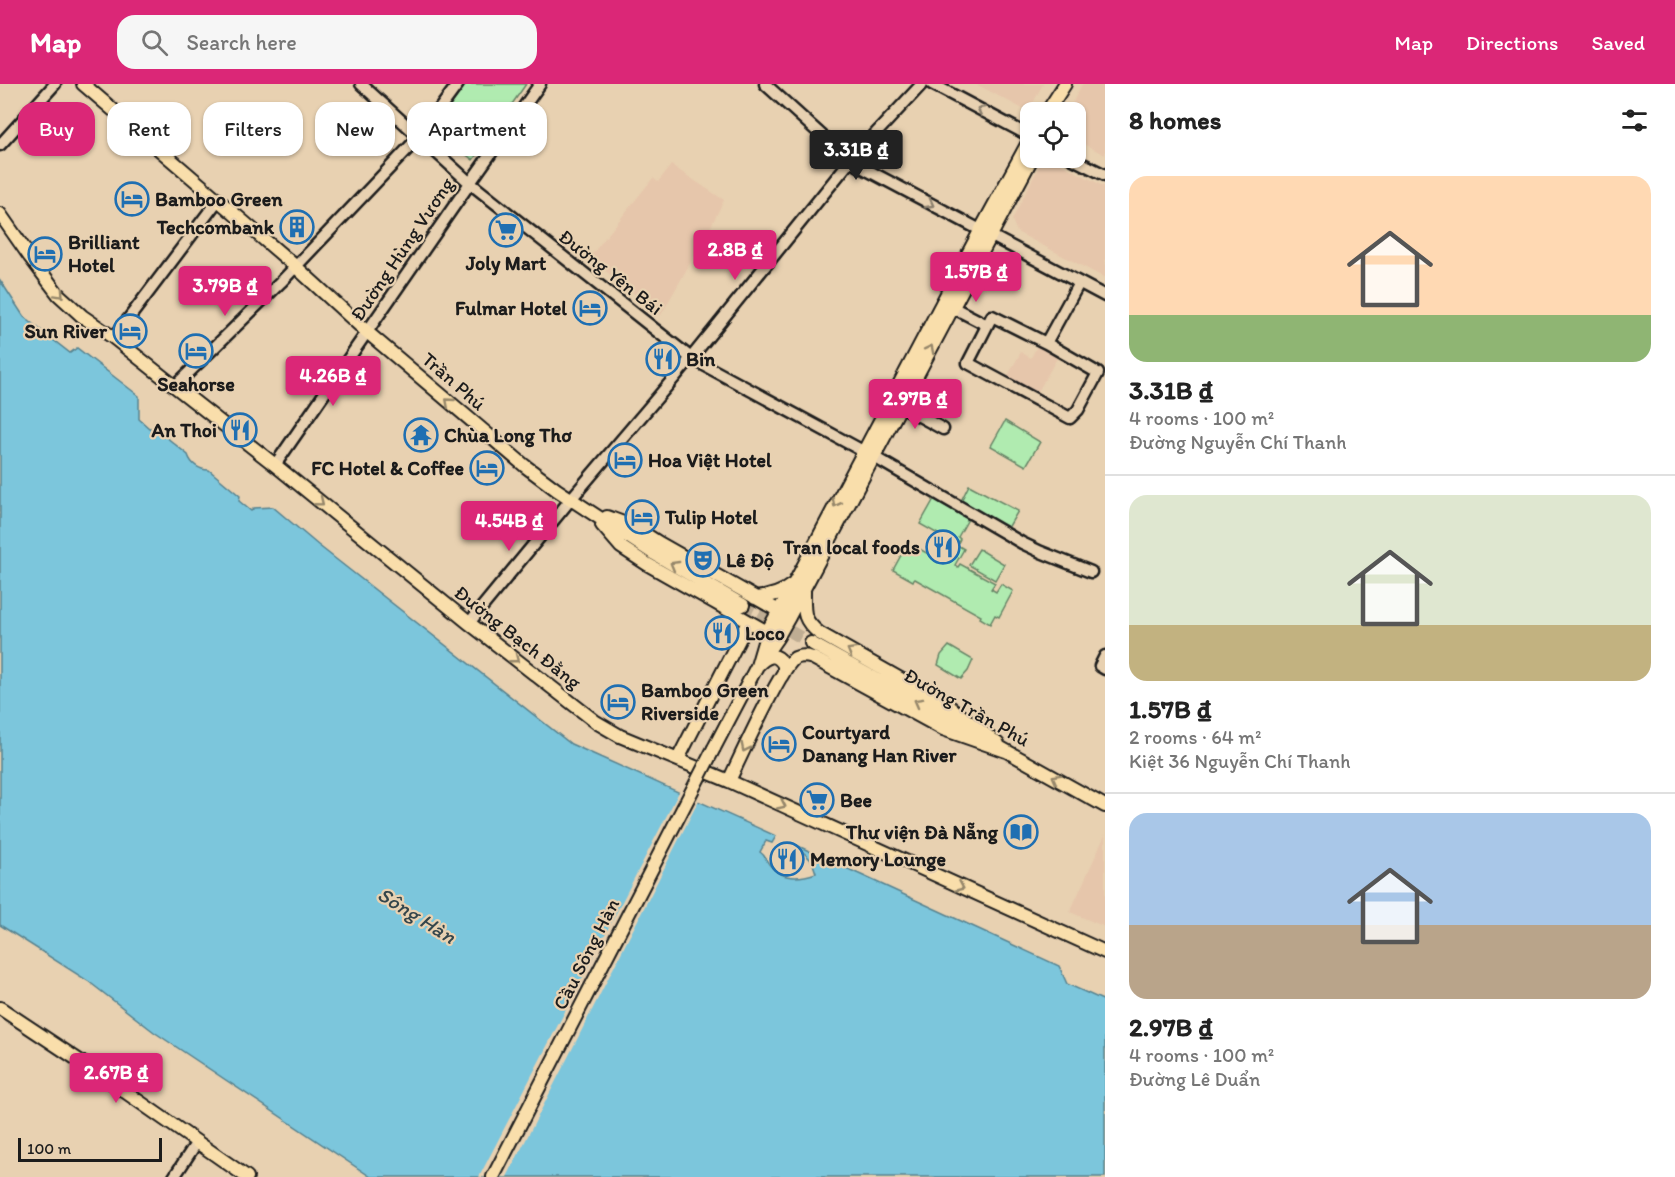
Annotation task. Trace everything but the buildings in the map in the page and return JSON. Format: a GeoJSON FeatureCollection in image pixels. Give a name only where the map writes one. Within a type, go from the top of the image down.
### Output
{"type":"FeatureCollection","features":[{"type":"Feature","properties":{"kind":"main road","name":"Trần Phú"},"geometry":{"type":"LineString","coordinates":[[82,84],[518,460],[571,499],[653,553],[743,605]]}},
{"type":"Feature","properties":{"kind":"main road"},"geometry":{"type":"LineString","coordinates":[[1056,102],[1065,84]]}},
{"type":"Feature","properties":{"kind":"main road"},"geometry":{"type":"LineString","coordinates":[[868,454],[901,406],[952,307],[1020,159]]}},
{"type":"Feature","properties":{"kind":"main road"},"geometry":{"type":"LineString","coordinates":[[757,666],[777,638],[800,585],[985,233],[1026,168]]}},
{"type":"Feature","properties":{"kind":"main road","name":"Đường Bạch Đằng"},"geometry":{"type":"LineString","coordinates":[[0,214],[58,294],[82,316],[175,386],[469,623],[596,722],[620,736],[729,781],[1105,952]]}},
{"type":"Feature","properties":{"kind":"main road"},"geometry":{"type":"LineString","coordinates":[[589,511],[634,527],[779,611]]}},
{"type":"Feature","properties":{"kind":"main road"},"geometry":{"type":"LineString","coordinates":[[589,511],[621,547],[767,632]]}},
{"type":"Feature","properties":{"kind":"main road"},"geometry":{"type":"LineString","coordinates":[[755,598],[766,598],[800,585]]}},
{"type":"Feature","properties":{"kind":"main road"},"geometry":{"type":"LineString","coordinates":[[757,666],[767,632],[779,611],[800,585]]}},
{"type":"Feature","properties":{"kind":"main road"},"geometry":{"type":"LineString","coordinates":[[800,585],[804,612],[809,625],[819,633],[950,707],[1006,751]]}},
{"type":"Feature","properties":{"kind":"main road"},"geometry":{"type":"LineString","coordinates":[[678,759],[748,622]]}},
{"type":"Feature","properties":{"kind":"main road","name":"Đường Trần Phú"},"geometry":{"type":"LineString","coordinates":[[811,643],[1105,806]]}},
{"type":"Feature","properties":{"kind":"main road"},"geometry":{"type":"LineString","coordinates":[[729,781],[784,672],[782,661],[771,656],[757,666]]}},
{"type":"Feature","properties":{"kind":"main road"},"geometry":{"type":"LineString","coordinates":[[776,686],[792,661],[801,656],[807,656],[943,729],[1006,751]]}},
{"type":"Feature","properties":{"kind":"main road","name":"Cầu Sông Hàn"},"geometry":{"type":"LineString","coordinates":[[493,1177],[757,666]]}},
{"type":"Feature","properties":{"kind":"main road"},"geometry":{"type":"LineString","coordinates":[[0,1008],[107,1079],[247,1177]]}},
{"type":"Feature","properties":{"kind":"street"},"geometry":{"type":"LineString","coordinates":[[0,144],[55,84]]}},
{"type":"Feature","properties":{"kind":"street","name":"Đường Yên Bái"},"geometry":{"type":"LineString","coordinates":[[362,84],[407,126]]}},
{"type":"Feature","properties":{"kind":"street"},"geometry":{"type":"LineString","coordinates":[[445,102],[458,84]]}},
{"type":"Feature","properties":{"kind":"street","name":"Đường Hùng Vương"},"geometry":{"type":"LineString","coordinates":[[275,465],[540,84]]}},
{"type":"Feature","properties":{"kind":"street"},"geometry":{"type":"LineString","coordinates":[[765,84],[850,161],[1105,296]]}},
{"type":"Feature","properties":{"kind":"street"},"geometry":{"type":"LineString","coordinates":[[469,623],[691,358],[850,161],[922,84]]}},
{"type":"Feature","properties":{"kind":"street"},"geometry":{"type":"LineString","coordinates":[[932,84],[1020,132]]}},
{"type":"Feature","properties":{"kind":"street"},"geometry":{"type":"LineString","coordinates":[[175,386],[407,149]]}},
{"type":"Feature","properties":{"kind":"street","name":"Đường Yên Bái"},"geometry":{"type":"LineString","coordinates":[[440,156],[470,183],[691,358],[868,454],[1022,543],[1091,572]]}},
{"type":"Feature","properties":{"kind":"street"},"geometry":{"type":"LineString","coordinates":[[1086,167],[1102,176]]}},
{"type":"Feature","properties":{"kind":"street"},"geometry":{"type":"LineString","coordinates":[[114,338],[218,200]]}},
{"type":"Feature","properties":{"kind":"street"},"geometry":{"type":"LineString","coordinates":[[1046,343],[1079,283]]}},
{"type":"Feature","properties":{"kind":"street"},"geometry":{"type":"LineString","coordinates":[[952,307],[987,325]]}},
{"type":"Feature","properties":{"kind":"street"},"geometry":{"type":"LineString","coordinates":[[992,316],[1046,343],[1100,377],[1078,411],[1070,418],[968,363],[992,316]]}},
{"type":"Feature","properties":{"kind":"street"},"geometry":{"type":"LineString","coordinates":[[901,406],[943,429]]}},
{"type":"Feature","properties":{"kind":"street"},"geometry":{"type":"LineString","coordinates":[[1105,656],[1100,666],[1105,669]]}},
{"type":"Feature","properties":{"kind":"street"},"geometry":{"type":"LineString","coordinates":[[174,1177],[197,1142]]}},
{"type":"Feature","properties":{"kind":"shaded area"},"geometry":{"type":"Polygon","coordinates":[[[976,84],[1043,84],[1034,102],[1020,102],[1020,107],[976,84]]]}},
{"type":"Feature","properties":{"kind":"shaded area"},"geometry":{"type":"Polygon","coordinates":[[[1082,84],[1105,84],[1105,155],[1086,145],[1086,102],[1073,102],[1082,84]]]}},
{"type":"Feature","properties":{"kind":"shaded area"},"geometry":{"type":"Polygon","coordinates":[[[671,165],[724,200],[661,315],[589,258],[653,178],[658,182],[671,165]]]}},
{"type":"Feature","properties":{"kind":"shaded area"},"geometry":{"type":"Polygon","coordinates":[[[1038,168],[1069,168],[1105,187],[1105,278],[1017,232],[1012,220],[1038,168]]]}},
{"type":"Feature","properties":{"kind":"shaded area"},"geometry":{"type":"Polygon","coordinates":[[[1039,342],[1060,353],[1035,397],[1006,379],[1021,352],[1031,358],[1039,342]]]}},
{"type":"Feature","properties":{"kind":"shaded area"},"geometry":{"type":"Polygon","coordinates":[[[1105,835],[1105,927],[1070,912],[1105,835]]]}},
{"type":"Feature","properties":{"kind":"green space"},"geometry":{"type":"Polygon","coordinates":[[[466,84],[526,84],[513,102],[453,102],[466,84]]]}},
{"type":"Feature","properties":{"kind":"green space"},"geometry":{"type":"Polygon","coordinates":[[[1005,421],[1040,442],[1026,466],[991,446],[1005,421]]]}},
{"type":"Feature","properties":{"kind":"green space"},"geometry":{"type":"Polygon","coordinates":[[[969,485],[1018,511],[1008,528],[960,503],[969,485]]]}},
{"type":"Feature","properties":{"kind":"green space"},"geometry":{"type":"Polygon","coordinates":[[[934,499],[968,519],[958,537],[960,539],[957,545],[964,549],[955,565],[958,567],[960,564],[995,583],[991,589],[996,592],[1001,584],[1013,591],[999,617],[995,615],[990,624],[980,618],[981,616],[915,579],[913,581],[893,570],[905,548],[911,551],[914,546],[943,562],[954,543],[920,524],[934,499]]]}},
{"type":"Feature","properties":{"kind":"green space"},"geometry":{"type":"Polygon","coordinates":[[[979,549],[1004,564],[995,580],[969,565],[979,549]]]}},
{"type":"Feature","properties":{"kind":"green space"},"geometry":{"type":"Polygon","coordinates":[[[949,646],[973,660],[961,679],[938,665],[941,655],[949,646]]]}},
{"type":"Feature","properties":{"kind":"water","name":"Sông Hàn"},"geometry":{"type":"Polygon","coordinates":[[[0,280],[24,317],[70,353],[77,348],[139,396],[139,419],[149,428],[155,428],[188,455],[196,466],[209,470],[240,496],[239,501],[251,511],[254,508],[273,507],[571,744],[776,836],[772,843],[766,841],[760,852],[779,873],[797,877],[816,873],[812,861],[796,845],[1059,966],[1067,984],[1105,1001],[1105,1177],[371,1177],[154,1032],[88,981],[0,925],[0,280]]]}},
{"type":"Feature","properties":{"kind":"pier"},"geometry":{"type":"Polygon","coordinates":[[[680,790],[700,798],[507,1177],[479,1177],[680,790]]]}},
{"type":"Feature","properties":{"kind":"tunnel"},"geometry":{"type":"LineString","coordinates":[[743,605],[811,643]]}},
{"type":"Feature","properties":{"kind":"place","name":"Bamboo Green"},"geometry":{"type":"Point","coordinates":[132,199]}},
{"type":"Feature","properties":{"kind":"place","name":"Techcombank"},"geometry":{"type":"Point","coordinates":[297,227]}},
{"type":"Feature","properties":{"kind":"place","name":"Joly Mart"},"geometry":{"type":"Point","coordinates":[506,230]}},
{"type":"Feature","properties":{"kind":"place","name":"Brilliant Hotel"},"geometry":{"type":"Point","coordinates":[45,254]}},
{"type":"Feature","properties":{"kind":"place","name":"Fulmar Hotel"},"geometry":{"type":"Point","coordinates":[590,308]}},
{"type":"Feature","properties":{"kind":"place","name":"Sun River"},"geometry":{"type":"Point","coordinates":[130,331]}},
{"type":"Feature","properties":{"kind":"place","name":"Seahorse"},"geometry":{"type":"Point","coordinates":[196,351]}},
{"type":"Feature","properties":{"kind":"place","name":"Bin"},"geometry":{"type":"Point","coordinates":[663,359]}},
{"type":"Feature","properties":{"kind":"place","name":"An Thoi"},"geometry":{"type":"Point","coordinates":[240,430]}},
{"type":"Feature","properties":{"kind":"place","name":"Chùa Long Thơ"},"geometry":{"type":"Point","coordinates":[421,435]}},
{"type":"Feature","properties":{"kind":"place","name":"Hoa Việt Hotel"},"geometry":{"type":"Point","coordinates":[625,460]}},
{"type":"Feature","properties":{"kind":"place","name":"FC Hotel & Coffee"},"geometry":{"type":"Point","coordinates":[487,468]}},
{"type":"Feature","properties":{"kind":"place","name":"Tulip Hotel"},"geometry":{"type":"Point","coordinates":[642,517]}},
{"type":"Feature","properties":{"kind":"place","name":"Tran local foods"},"geometry":{"type":"Point","coordinates":[943,547]}},
{"type":"Feature","properties":{"kind":"place","name":"Lê Độ"},"geometry":{"type":"Point","coordinates":[703,560]}},
{"type":"Feature","properties":{"kind":"place","name":"Loco"},"geometry":{"type":"Point","coordinates":[722,633]}},
{"type":"Feature","properties":{"kind":"place","name":"Bamboo Green Riverside"},"geometry":{"type":"Point","coordinates":[618,702]}},
{"type":"Feature","properties":{"kind":"place","name":"Courtyard Danang Han River"},"geometry":{"type":"Point","coordinates":[779,744]}},
{"type":"Feature","properties":{"kind":"place","name":"Bee"},"geometry":{"type":"Point","coordinates":[817,800]}},
{"type":"Feature","properties":{"kind":"place","name":"Thư viện Đà Nẵng"},"geometry":{"type":"Point","coordinates":[1021,832]}},
{"type":"Feature","properties":{"kind":"place","name":"Memory Lounge"},"geometry":{"type":"Point","coordinates":[787,859]}}]}
